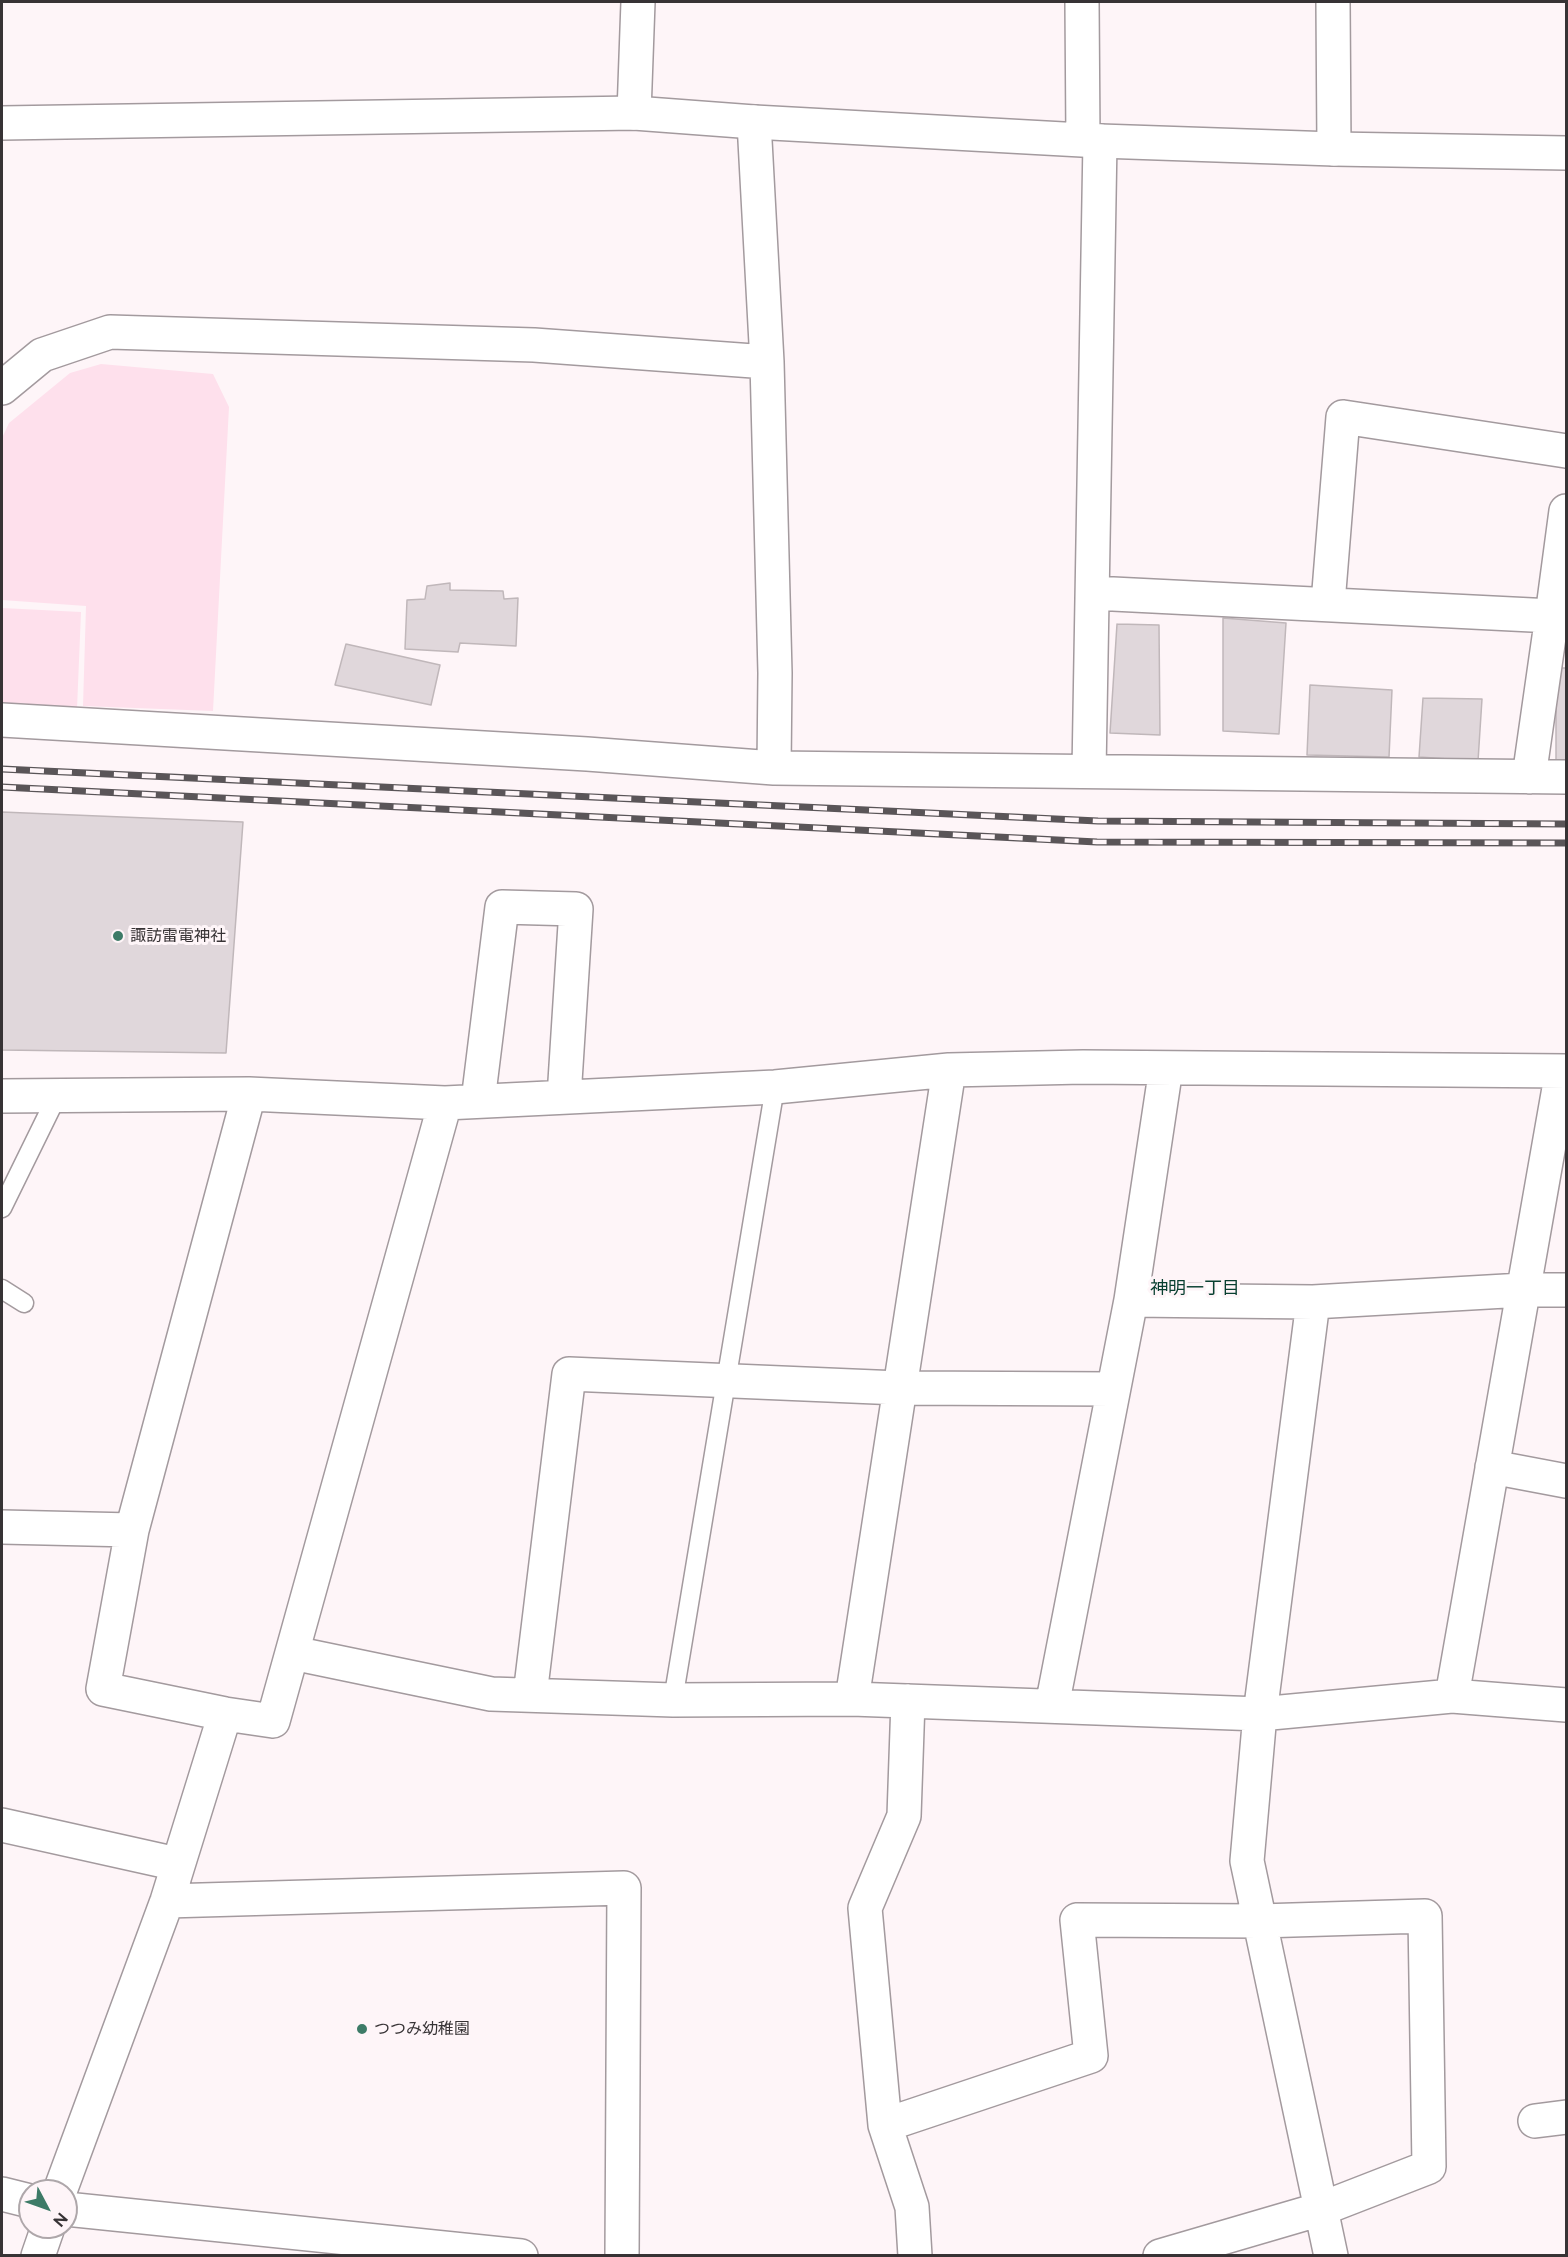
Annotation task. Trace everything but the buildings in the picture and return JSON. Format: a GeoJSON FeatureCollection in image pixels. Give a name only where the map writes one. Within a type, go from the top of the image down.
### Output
{"type":"FeatureCollection","features":[{"type":"Feature","properties":{"kind":"street"},"geometry":{"type":"LineString","coordinates":[[634,113],[638,2]]}},
{"type":"Feature","properties":{"kind":"street"},"geometry":{"type":"LineString","coordinates":[[1082,2],[1091,141],[1093,593],[1089,771]]}},
{"type":"Feature","properties":{"kind":"street"},"geometry":{"type":"LineString","coordinates":[[1333,2],[1334,149]]}},
{"type":"Feature","properties":{"kind":"street"},"geometry":{"type":"LineString","coordinates":[[2,123],[634,113],[1091,141],[1334,149],[1566,153]]}},
{"type":"Feature","properties":{"kind":"street"},"geometry":{"type":"LineString","coordinates":[[754,122],[767,362],[775,673],[774,768]]}},
{"type":"Feature","properties":{"kind":"street"},"geometry":{"type":"LineString","coordinates":[[2,388],[42,355],[110,332],[534,345],[767,362]]}},
{"type":"Feature","properties":{"kind":"street"},"geometry":{"type":"LineString","coordinates":[[1328,603],[1343,417],[1566,450]]}},
{"type":"Feature","properties":{"kind":"street"},"geometry":{"type":"LineString","coordinates":[[1529,777],[1566,511]]}},
{"type":"Feature","properties":{"kind":"street"},"geometry":{"type":"LineString","coordinates":[[1093,593],[1552,616]]}},
{"type":"Feature","properties":{"kind":"street"},"geometry":{"type":"LineString","coordinates":[[2,720],[576,753],[774,768],[1566,777]]}},
{"type":"Feature","properties":{"kind":"street"},"geometry":{"type":"LineString","coordinates":[[478,1101],[502,907],[576,909],[564,1097]]}},
{"type":"Feature","properties":{"kind":"street"},"geometry":{"type":"LineString","coordinates":[[1052,1706],[1131,1300],[1166,1068]]}},
{"type":"Feature","properties":{"kind":"street"},"geometry":{"type":"LineString","coordinates":[[2,1096],[249,1094],[445,1103],[775,1087],[949,1070],[1166,1068],[1564,1071],[1452,1696]]}},
{"type":"Feature","properties":{"kind":"street"},"geometry":{"type":"LineString","coordinates":[[852,1699],[949,1070]]}},
{"type":"Feature","properties":{"kind":"street"},"geometry":{"type":"LineString","coordinates":[[249,1094],[132,1530],[103,1689],[225,1714],[273,1721],[445,1103]]}},
{"type":"Feature","properties":{"kind":"street"},"geometry":{"type":"LineString","coordinates":[[1131,1300],[1313,1302],[1523,1290],[1566,1290]]}},
{"type":"Feature","properties":{"kind":"street"},"geometry":{"type":"LineString","coordinates":[[1313,1302],[1260,1714],[1247,1861],[1331,2256]]}},
{"type":"Feature","properties":{"kind":"street"},"geometry":{"type":"LineString","coordinates":[[530,1695],[569,1374],[899,1388],[1113,1389]]}},
{"type":"Feature","properties":{"kind":"street"},"geometry":{"type":"LineString","coordinates":[[1492,1467],[1566,1481]]}},
{"type":"Feature","properties":{"kind":"street"},"geometry":{"type":"LineString","coordinates":[[2,1527],[132,1530]]}},
{"type":"Feature","properties":{"kind":"street"},"geometry":{"type":"LineString","coordinates":[[293,1653],[490,1694],[673,1700],[852,1699],[1260,1714],[1452,1696],[1566,1705]]}},
{"type":"Feature","properties":{"kind":"street"},"geometry":{"type":"LineString","coordinates":[[908,1701],[903,1816],[865,1908],[885,2125],[912,2207],[915,2256]]}},
{"type":"Feature","properties":{"kind":"street"},"geometry":{"type":"LineString","coordinates":[[64,2179],[167,1901],[225,1714]]}},
{"type":"Feature","properties":{"kind":"street"},"geometry":{"type":"LineString","coordinates":[[2,1825],[177,1864]]}},
{"type":"Feature","properties":{"kind":"street"},"geometry":{"type":"LineString","coordinates":[[167,1901],[624,1888],[622,2256]]}},
{"type":"Feature","properties":{"kind":"street"},"geometry":{"type":"LineString","coordinates":[[885,2125],[1091,2056],[1077,1920],[1260,1921],[1425,1916],[1429,2167],[1321,2209],[1160,2256]]}},
{"type":"Feature","properties":{"kind":"street"},"geometry":{"type":"LineString","coordinates":[[2,2194],[18,2198]]}},
{"type":"Feature","properties":{"kind":"street"},"geometry":{"type":"LineString","coordinates":[[78,2210],[521,2256]]}},
{"type":"Feature","properties":{"kind":"street"},"geometry":{"type":"LineString","coordinates":[[38,2256],[44,2239]]}},
{"type":"Feature","properties":{"kind":"lane"},"geometry":{"type":"LineString","coordinates":[[673,1700],[775,1087]]}},
{"type":"Feature","properties":{"kind":"lane"},"geometry":{"type":"LineString","coordinates":[[2,1208],[57,1096]]}},
{"type":"Feature","properties":{"kind":"lane"},"geometry":{"type":"LineString","coordinates":[[2,1288],[24,1303]]}},
{"type":"Feature","properties":{"kind":"shaded area"},"geometry":{"type":"Polygon","coordinates":[[[101,364],[213,374],[229,407],[213,711],[83,706],[86,606],[2,600],[2,438],[9,423],[70,373],[101,364]]]}},
{"type":"Feature","properties":{"kind":"shaded area"},"geometry":{"type":"Polygon","coordinates":[[[2,608],[81,612],[77,709],[2,703],[2,608]]]}},
{"type":"Feature","properties":{"kind":"railway"},"geometry":{"type":"LineString","coordinates":[[2,769],[1098,821],[1566,824]]}},
{"type":"Feature","properties":{"kind":"railway"},"geometry":{"type":"LineString","coordinates":[[2,787],[1097,842],[1566,843]]}},
{"type":"Feature","properties":{"kind":"place","name":"諏訪雷電神社"},"geometry":{"type":"Point","coordinates":[118,936]}},
{"type":"Feature","properties":{"kind":"place","name":"つつみ幼稚園"},"geometry":{"type":"Point","coordinates":[362,2029]}},
{"type":"Feature","properties":{"kind":"district","name":"神明一丁目"},"geometry":{"type":"Point","coordinates":[1195,1289]}}]}
